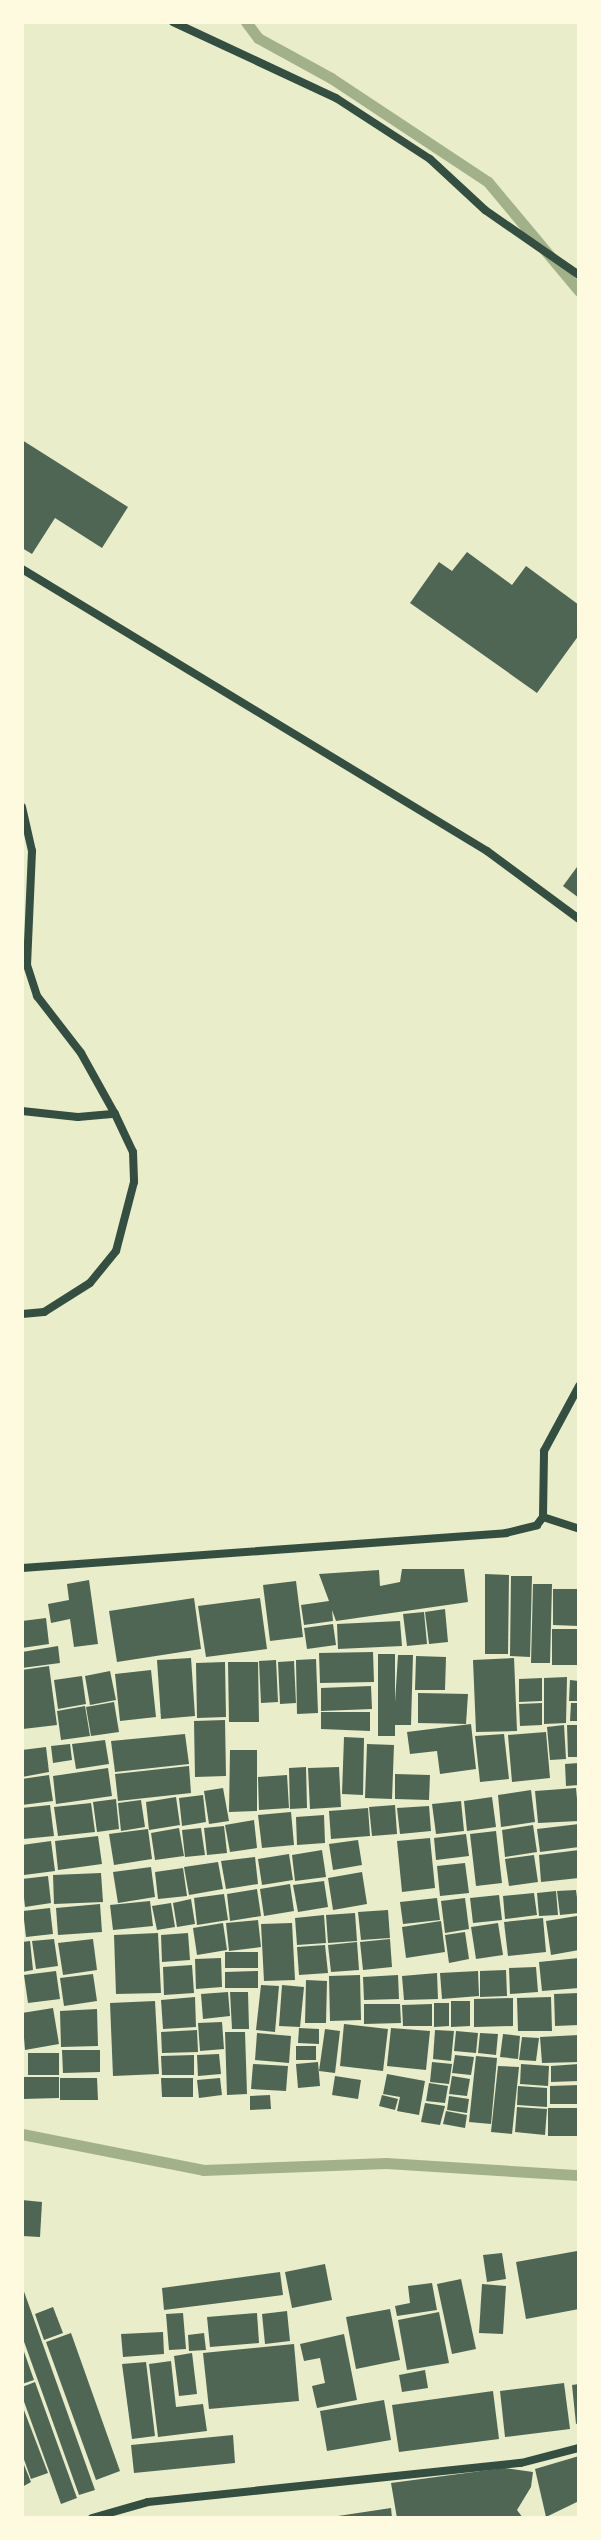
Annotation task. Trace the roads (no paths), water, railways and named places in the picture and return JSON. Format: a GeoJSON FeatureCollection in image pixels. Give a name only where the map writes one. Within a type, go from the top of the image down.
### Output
{"type":"FeatureCollection","features":[{"type":"Feature","properties":{"kind":"street"},"geometry":{"type":"LineString","coordinates":[[173,22],[336,98],[430,159],[485,210],[579,275]]}},
{"type":"Feature","properties":{"kind":"street"},"geometry":{"type":"LineString","coordinates":[[22,569],[487,851],[579,919]]}},
{"type":"Feature","properties":{"kind":"street"},"geometry":{"type":"LineString","coordinates":[[22,807],[32,851],[27,965],[37,996],[81,1053],[115,1114],[133,1152],[134,1182],[116,1251],[90,1283],[66,1301],[44,1312],[22,1314]]}},
{"type":"Feature","properties":{"kind":"street"},"geometry":{"type":"LineString","coordinates":[[22,1111],[78,1117],[115,1114]]}},
{"type":"Feature","properties":{"kind":"street"},"geometry":{"type":"LineString","coordinates":[[22,1568],[506,1533],[537,1525],[543,1517],[544,1451],[579,1386]]}},
{"type":"Feature","properties":{"kind":"street"},"geometry":{"type":"LineString","coordinates":[[543,1517],[579,1529]]}},
{"type":"Feature","properties":{"kind":"street"},"geometry":{"type":"LineString","coordinates":[[92,2518],[148,2502],[521,2463],[579,2448]]}},
{"type":"Feature","properties":{"kind":"waterway"},"geometry":{"type":"LineString","coordinates":[[246,22],[258,38],[331,78],[488,182],[579,291]]}},
{"type":"Feature","properties":{"kind":"waterway"},"geometry":{"type":"LineString","coordinates":[[22,2134],[203,2170],[386,2163],[579,2175]]}}]}
